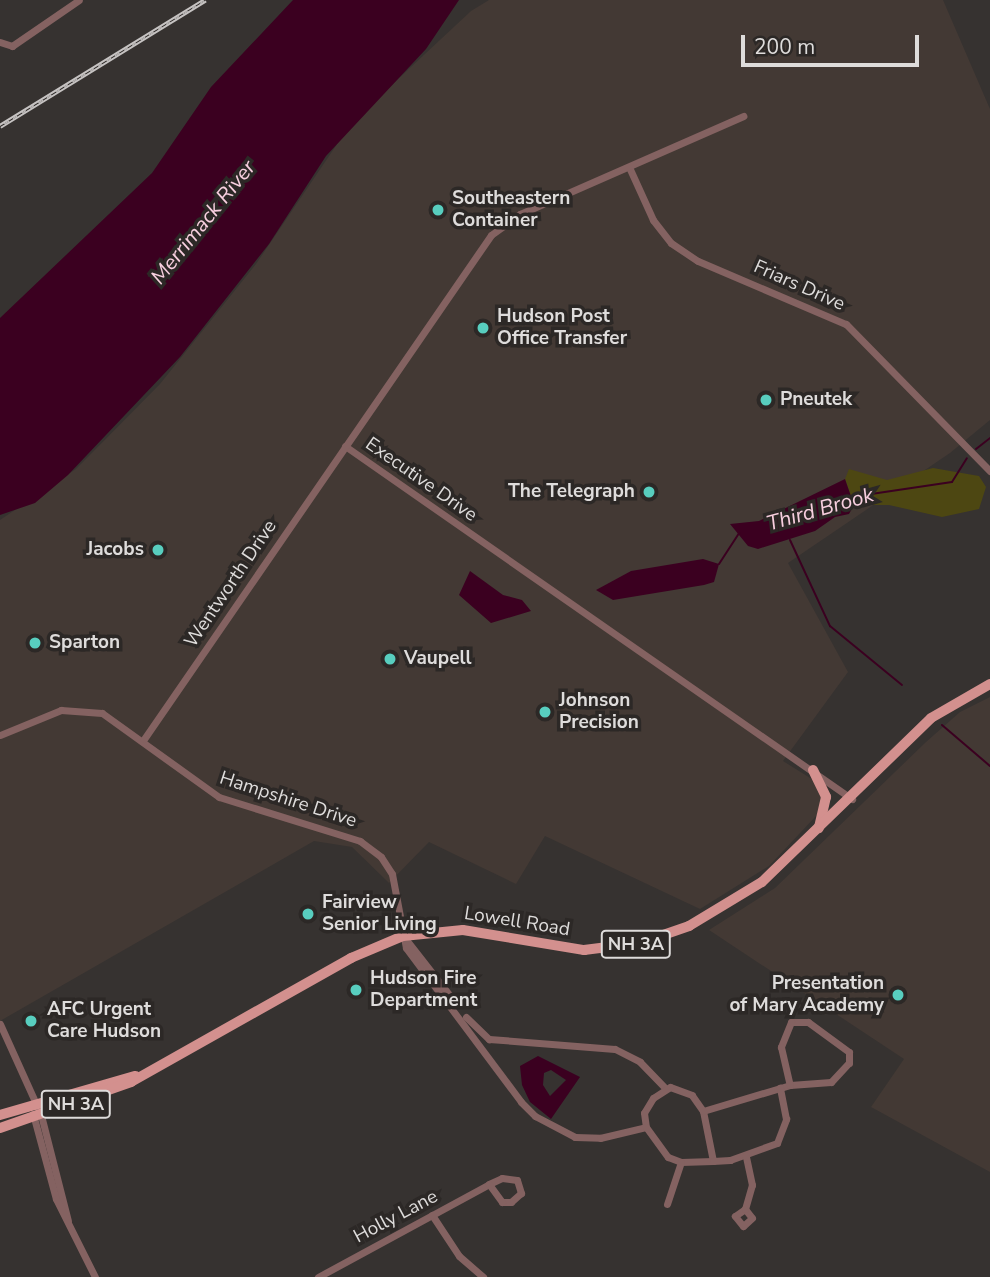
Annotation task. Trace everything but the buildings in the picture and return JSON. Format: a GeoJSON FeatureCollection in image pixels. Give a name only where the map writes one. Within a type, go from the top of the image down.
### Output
{"type":"FeatureCollection","features":[{"type":"Feature","properties":{"kind":"main road","name":"Lowell Road"},"geometry":{"type":"LineString","coordinates":[[0,1128],[149,1073],[351,958],[403,936],[463,930],[584,950],[640,943],[689,926],[729,906],[817,832],[931,718],[990,684]]}},
{"type":"Feature","properties":{"kind":"main road"},"geometry":{"type":"LineString","coordinates":[[813,770],[826,797],[817,832]]}},
{"type":"Feature","properties":{"kind":"main road","name":"Lowell Road"},"geometry":{"type":"LineString","coordinates":[[0,1115],[33,1103],[149,1073]]}},
{"type":"Feature","properties":{"kind":"street"},"geometry":{"type":"LineString","coordinates":[[2,44],[12,46],[79,0]]}},
{"type":"Feature","properties":{"kind":"street","name":"Executive Drive"},"geometry":{"type":"LineString","coordinates":[[743,116],[520,214],[496,230],[345,446],[852,799]]}},
{"type":"Feature","properties":{"kind":"street","name":"Friars Drive"},"geometry":{"type":"LineString","coordinates":[[629,167],[653,220],[671,243],[698,261],[846,324],[990,471]]}},
{"type":"Feature","properties":{"kind":"street","name":"Wentworth Drive"},"geometry":{"type":"LineString","coordinates":[[144,739],[345,446]]}},
{"type":"Feature","properties":{"kind":"street","name":"Hampshire Drive"},"geometry":{"type":"LineString","coordinates":[[0,735],[48,713],[75,710],[109,716],[144,739],[195,783],[219,797],[353,838],[374,850],[395,880],[403,936]]}},
{"type":"Feature","properties":{"kind":"street"},"geometry":{"type":"LineString","coordinates":[[403,936],[471,1024],[489,1039],[615,1049],[640,1062],[665,1088],[687,1091],[702,1111],[713,1161]]}},
{"type":"Feature","properties":{"kind":"street"},"geometry":{"type":"LineString","coordinates":[[403,936],[411,956],[520,1102],[558,1129],[588,1138],[646,1127]]}},
{"type":"Feature","properties":{"kind":"street"},"geometry":{"type":"LineString","coordinates":[[702,1111],[790,1084],[831,1083],[842,1074],[850,1054],[808,1022],[791,1022],[781,1047],[790,1084]]}},
{"type":"Feature","properties":{"kind":"street"},"geometry":{"type":"LineString","coordinates":[[0,1024],[33,1103],[54,1194],[94,1277]]}},
{"type":"Feature","properties":{"kind":"street"},"geometry":{"type":"LineString","coordinates":[[479,1046],[489,1039]]}},
{"type":"Feature","properties":{"kind":"street"},"geometry":{"type":"LineString","coordinates":[[665,1088],[648,1103],[646,1127],[668,1157],[681,1162],[713,1161],[769,1149],[779,1139],[786,1114],[780,1087]]}},
{"type":"Feature","properties":{"kind":"street"},"geometry":{"type":"LineString","coordinates":[[745,1209],[752,1185],[746,1156]]}},
{"type":"Feature","properties":{"kind":"street"},"geometry":{"type":"LineString","coordinates":[[667,1203],[681,1162]]}},
{"type":"Feature","properties":{"kind":"street","name":"Holly Lane"},"geometry":{"type":"LineString","coordinates":[[318,1277],[489,1184],[510,1177],[520,1184],[521,1193],[507,1203],[489,1184]]}},
{"type":"Feature","properties":{"kind":"street"},"geometry":{"type":"LineString","coordinates":[[432,1215],[459,1256],[483,1277]]}},
{"type":"Feature","properties":{"kind":"shaded area"},"geometry":{"type":"Polygon","coordinates":[[[489,0],[943,0],[990,109],[990,420],[950,453],[788,563],[848,672],[783,761],[815,781],[823,794],[817,815],[769,866],[700,909],[545,836],[516,884],[429,842],[389,883],[352,847],[314,841],[0,1021],[0,520],[76,469],[160,384],[256,264],[352,122],[471,11],[489,0]]]}},
{"type":"Feature","properties":{"kind":"shaded area"},"geometry":{"type":"Polygon","coordinates":[[[933,468],[979,476],[986,487],[979,509],[942,517],[889,505],[854,505],[845,479],[849,469],[887,480],[933,468]]]}},
{"type":"Feature","properties":{"kind":"shaded area","name":"Presentation of Mary Academy"},"geometry":{"type":"Polygon","coordinates":[[[990,697],[990,1172],[871,1107],[904,1059],[709,930],[775,888],[926,742],[960,712],[990,697]]]}},
{"type":"Feature","properties":{"kind":"water","name":"Merrimack River"},"geometry":{"type":"Polygon","coordinates":[[[293,0],[459,0],[426,49],[326,156],[269,244],[180,357],[68,475],[35,503],[0,515],[0,318],[152,173],[211,87],[293,0]]]}},
{"type":"Feature","properties":{"kind":"water"},"geometry":{"type":"Polygon","coordinates":[[[845,479],[854,505],[849,514],[835,517],[815,531],[758,549],[748,546],[730,524],[759,521],[845,479]]]}},
{"type":"Feature","properties":{"kind":"water"},"geometry":{"type":"Polygon","coordinates":[[[703,559],[719,564],[714,582],[613,600],[596,590],[631,571],[703,559]]]}},
{"type":"Feature","properties":{"kind":"water"},"geometry":{"type":"Polygon","coordinates":[[[470,571],[503,595],[522,600],[531,611],[491,623],[459,595],[470,571]]]}},
{"type":"Feature","properties":{"kind":"water"},"geometry":{"type":"Polygon","coordinates":[[[538,1056],[580,1077],[551,1119],[530,1102],[522,1085],[520,1066],[538,1056]],[[551,1070],[544,1073],[543,1085],[550,1096],[566,1080],[551,1070]]]}},
{"type":"Feature","properties":{"kind":"waterway","name":"Third Brook"},"geometry":{"type":"LineString","coordinates":[[976,449],[990,438]]}},
{"type":"Feature","properties":{"kind":"waterway","name":"Third Brook"},"geometry":{"type":"LineString","coordinates":[[851,497],[952,482],[967,458]]}},
{"type":"Feature","properties":{"kind":"waterway","name":"Third Brook"},"geometry":{"type":"LineString","coordinates":[[719,564],[739,533]]}},
{"type":"Feature","properties":{"kind":"waterway","name":"Third Brook"},"geometry":{"type":"LineString","coordinates":[[790,540],[830,626],[902,685]]}},
{"type":"Feature","properties":{"kind":"waterway","name":"Third Brook"},"geometry":{"type":"LineString","coordinates":[[942,725],[990,766]]}},
{"type":"Feature","properties":{"kind":"railway"},"geometry":{"type":"LineString","coordinates":[[0,126],[205,0]]}},
{"type":"Feature","properties":{"kind":"place","name":"Southeastern Container"},"geometry":{"type":"Point","coordinates":[438,210]}},
{"type":"Feature","properties":{"kind":"place","name":"Hudson Post Office Transfer"},"geometry":{"type":"Point","coordinates":[483,328]}},
{"type":"Feature","properties":{"kind":"place","name":"Pneutek"},"geometry":{"type":"Point","coordinates":[766,400]}},
{"type":"Feature","properties":{"kind":"place","name":"The Telegraph"},"geometry":{"type":"Point","coordinates":[649,492]}},
{"type":"Feature","properties":{"kind":"place","name":"Jacobs"},"geometry":{"type":"Point","coordinates":[158,550]}},
{"type":"Feature","properties":{"kind":"place","name":"Sparton"},"geometry":{"type":"Point","coordinates":[35,643]}},
{"type":"Feature","properties":{"kind":"place","name":"Vaupell"},"geometry":{"type":"Point","coordinates":[390,659]}},
{"type":"Feature","properties":{"kind":"place","name":"Johnson Precision"},"geometry":{"type":"Point","coordinates":[545,712]}},
{"type":"Feature","properties":{"kind":"place","name":"Fairview Senior Living"},"geometry":{"type":"Point","coordinates":[308,914]}},
{"type":"Feature","properties":{"kind":"place","name":"Hudson Fire Department"},"geometry":{"type":"Point","coordinates":[356,990]}},
{"type":"Feature","properties":{"kind":"place","name":"Presentation of Mary Academy"},"geometry":{"type":"Point","coordinates":[898,995]}},
{"type":"Feature","properties":{"kind":"place","name":"AFC Urgent Care Hudson"},"geometry":{"type":"Point","coordinates":[31,1021]}}]}
